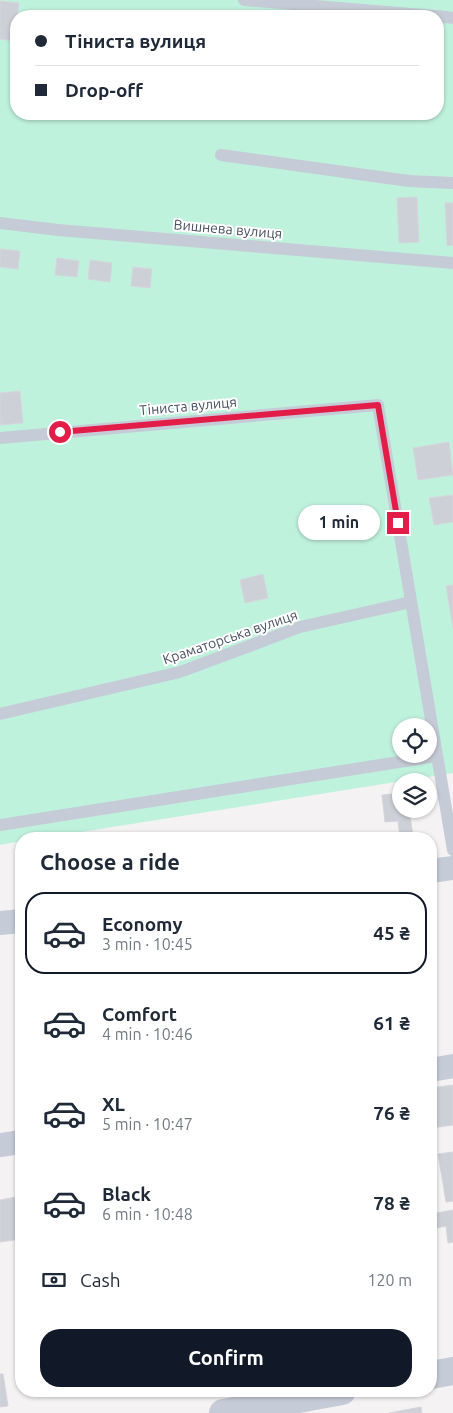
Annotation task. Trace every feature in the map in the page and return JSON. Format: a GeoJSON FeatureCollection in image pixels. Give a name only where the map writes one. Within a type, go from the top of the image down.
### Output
{"type":"FeatureCollection","features":[{"type":"Feature","properties":{"kind":"street"},"geometry":{"type":"LineString","coordinates":[[437,869],[453,868]]}},
{"type":"Feature","properties":{"kind":"street"},"geometry":{"type":"LineString","coordinates":[[0,923],[15,922]]}},
{"type":"Feature","properties":{"kind":"street"},"geometry":{"type":"LineString","coordinates":[[437,1069],[453,1066]]}},
{"type":"Feature","properties":{"kind":"street"},"geometry":{"type":"LineString","coordinates":[[0,1145],[15,1143]]}},
{"type":"Feature","properties":{"kind":"street"},"geometry":{"type":"LineString","coordinates":[[437,1374],[453,1371]]}},
{"type":"Feature","properties":{"kind":"street"},"geometry":{"type":"LineString","coordinates":[[223,1413],[310,1397]]}},
{"type":"Feature","properties":{"kind":"lane"},"geometry":{"type":"LineString","coordinates":[[244,0],[364,10]]}},
{"type":"Feature","properties":{"kind":"lane"},"geometry":{"type":"LineString","coordinates":[[221,155],[408,181],[453,183]]}},
{"type":"Feature","properties":{"kind":"lane","name":"Вишнева вулиця"},"geometry":{"type":"LineString","coordinates":[[0,223],[58,230],[453,263]]}},
{"type":"Feature","properties":{"kind":"lane","name":"Тіниста вулиця"},"geometry":{"type":"LineString","coordinates":[[0,438],[378,405],[411,602]]}},
{"type":"Feature","properties":{"kind":"lane"},"geometry":{"type":"LineString","coordinates":[[411,602],[431,718]]}},
{"type":"Feature","properties":{"kind":"lane","name":"Краматорська вулиця"},"geometry":{"type":"LineString","coordinates":[[0,714],[180,672],[300,627],[411,602]]}},
{"type":"Feature","properties":{"kind":"lane"},"geometry":{"type":"LineString","coordinates":[[437,756],[453,850]]}},
{"type":"Feature","properties":{"kind":"lane"},"geometry":{"type":"LineString","coordinates":[[0,825],[393,763]]}},
{"type":"Feature","properties":{"kind":"green space"},"geometry":{"type":"Polygon","coordinates":[[[0,0],[453,0],[453,773],[437,776],[437,773],[392,773],[392,783],[81,832],[15,832],[15,842],[0,845],[0,0]]]}},
{"type":"Feature","properties":{"kind":"building"},"geometry":{"type":"Polygon","coordinates":[[[0,1],[19,3],[18,10],[10,10],[10,40],[0,39],[0,1]]]}},
{"type":"Feature","properties":{"kind":"building"},"geometry":{"type":"Polygon","coordinates":[[[417,197],[419,242],[399,243],[397,198],[417,197]]]}},
{"type":"Feature","properties":{"kind":"building"},"geometry":{"type":"Polygon","coordinates":[[[445,203],[453,203],[453,245],[447,246],[445,203]]]}},
{"type":"Feature","properties":{"kind":"building"},"geometry":{"type":"Polygon","coordinates":[[[0,249],[20,251],[18,269],[0,267],[0,249]]]}},
{"type":"Feature","properties":{"kind":"building"},"geometry":{"type":"Polygon","coordinates":[[[57,258],[79,261],[77,277],[55,275],[57,258]]]}},
{"type":"Feature","properties":{"kind":"building"},"geometry":{"type":"Polygon","coordinates":[[[90,260],[112,263],[110,282],[88,279],[90,260]]]}},
{"type":"Feature","properties":{"kind":"building"},"geometry":{"type":"Polygon","coordinates":[[[133,267],[152,269],[150,288],[131,286],[133,267]]]}},
{"type":"Feature","properties":{"kind":"building"},"geometry":{"type":"Polygon","coordinates":[[[20,391],[23,423],[0,425],[0,393],[20,391]]]}},
{"type":"Feature","properties":{"kind":"building"},"geometry":{"type":"Polygon","coordinates":[[[449,442],[453,475],[418,480],[413,448],[449,442]]]}},
{"type":"Feature","properties":{"kind":"building"},"geometry":{"type":"Polygon","coordinates":[[[453,495],[453,522],[434,525],[429,498],[453,495]]]}},
{"type":"Feature","properties":{"kind":"building"},"geometry":{"type":"Polygon","coordinates":[[[263,574],[268,598],[245,603],[240,580],[263,574]]]}},
{"type":"Feature","properties":{"kind":"building"},"geometry":{"type":"Polygon","coordinates":[[[453,585],[453,628],[446,586],[453,585]]]}},
{"type":"Feature","properties":{"kind":"building"},"geometry":{"type":"Polygon","coordinates":[[[392,794],[392,818],[410,818],[412,832],[399,832],[398,821],[385,822],[382,795],[392,794]]]}},
{"type":"Feature","properties":{"kind":"building"},"geometry":{"type":"Polygon","coordinates":[[[453,1085],[453,1125],[437,1127],[437,1087],[453,1085]]]}},
{"type":"Feature","properties":{"kind":"building"},"geometry":{"type":"Polygon","coordinates":[[[453,1152],[453,1201],[446,1202],[438,1154],[453,1152]]]}},
{"type":"Feature","properties":{"kind":"building"},"geometry":{"type":"Polygon","coordinates":[[[15,1197],[15,1240],[0,1242],[0,1200],[15,1197]]]}},
{"type":"Feature","properties":{"kind":"building"},"geometry":{"type":"Polygon","coordinates":[[[453,1210],[453,1242],[448,1243],[446,1226],[437,1228],[437,1213],[453,1210]]]}},
{"type":"Feature","properties":{"kind":"building"},"geometry":{"type":"Polygon","coordinates":[[[0,1374],[3,1374],[8,1406],[0,1407],[0,1374]]]}},
{"type":"Feature","properties":{"kind":"building"},"geometry":{"type":"Polygon","coordinates":[[[421,1407],[422,1413],[389,1413],[421,1407]]]}},
{"type":"Feature","properties":{"kind":"route"},"geometry":{"type":"LineString","coordinates":[[60,432],[378,405],[398,523]]}}]}
